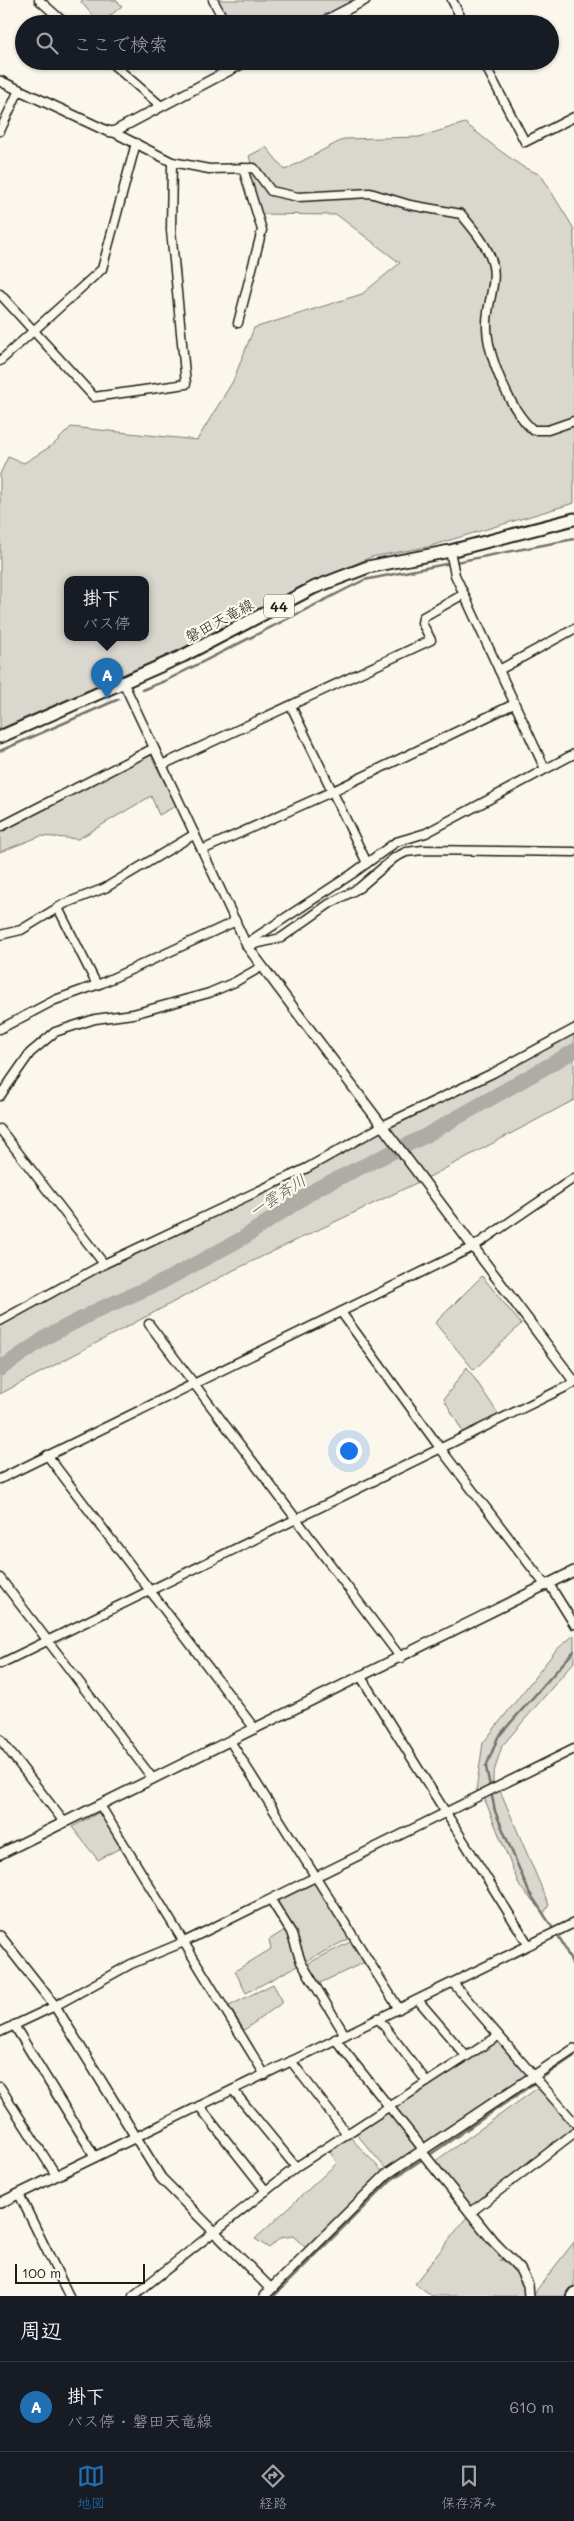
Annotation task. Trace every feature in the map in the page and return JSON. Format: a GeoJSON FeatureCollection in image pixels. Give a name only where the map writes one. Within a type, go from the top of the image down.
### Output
{"type":"FeatureCollection","features":[{"type":"Feature","properties":{"kind":"main road","name":"磐田天竜線"},"geometry":{"type":"LineString","coordinates":[[0,736],[124,684],[183,656],[313,588],[368,567],[450,551],[574,519]]}},
{"type":"Feature","properties":{"kind":"street"},"geometry":{"type":"LineString","coordinates":[[39,0],[56,15]]}},
{"type":"Feature","properties":{"kind":"street"},"geometry":{"type":"LineString","coordinates":[[213,0],[221,15]]}},
{"type":"Feature","properties":{"kind":"street"},"geometry":{"type":"LineString","coordinates":[[336,15],[365,0]]}},
{"type":"Feature","properties":{"kind":"street"},"geometry":{"type":"LineString","coordinates":[[452,0],[460,15]]}},
{"type":"Feature","properties":{"kind":"street"},"geometry":{"type":"LineString","coordinates":[[119,70],[161,106]]}},
{"type":"Feature","properties":{"kind":"street"},"geometry":{"type":"LineString","coordinates":[[113,132],[229,70]]}},
{"type":"Feature","properties":{"kind":"street"},"geometry":{"type":"LineString","coordinates":[[488,70],[525,142],[574,117]]}},
{"type":"Feature","properties":{"kind":"street"},"geometry":{"type":"LineString","coordinates":[[0,81],[106,131],[113,132],[172,162],[209,169],[254,168],[271,191],[298,197],[370,194],[410,205],[461,214],[487,250],[492,261],[493,284],[486,325],[490,351],[516,409],[524,423],[533,430],[548,430],[574,421]]}},
{"type":"Feature","properties":{"kind":"street"},"geometry":{"type":"LineString","coordinates":[[0,131],[19,90]]}},
{"type":"Feature","properties":{"kind":"street"},"geometry":{"type":"LineString","coordinates":[[0,361],[102,269],[136,143]]}},
{"type":"Feature","properties":{"kind":"street"},"geometry":{"type":"LineString","coordinates":[[0,294],[94,397],[186,384],[171,230],[172,162]]}},
{"type":"Feature","properties":{"kind":"street"},"geometry":{"type":"LineString","coordinates":[[238,323],[262,230],[243,168]]}},
{"type":"Feature","properties":{"kind":"street"},"geometry":{"type":"LineString","coordinates":[[450,551],[455,575],[545,769]]}},
{"type":"Feature","properties":{"kind":"street"},"geometry":{"type":"LineString","coordinates":[[162,765],[430,640],[422,622],[423,617],[464,594]]}},
{"type":"Feature","properties":{"kind":"street"},"geometry":{"type":"LineString","coordinates":[[499,670],[574,629]]}},
{"type":"Feature","properties":{"kind":"street"},"geometry":{"type":"LineString","coordinates":[[0,1664],[574,1382],[261,967],[247,944],[124,684]]}},
{"type":"Feature","properties":{"kind":"street"},"geometry":{"type":"LineString","coordinates":[[202,850],[331,792],[514,704]]}},
{"type":"Feature","properties":{"kind":"street"},"geometry":{"type":"LineString","coordinates":[[291,706],[367,863]]}},
{"type":"Feature","properties":{"kind":"street"},"geometry":{"type":"LineString","coordinates":[[0,827],[154,748]]}},
{"type":"Feature","properties":{"kind":"street"},"geometry":{"type":"LineString","coordinates":[[247,944],[396,842],[426,833],[574,754]]}},
{"type":"Feature","properties":{"kind":"street"},"geometry":{"type":"LineString","coordinates":[[0,935],[21,930],[58,908],[105,888],[195,834]]}},
{"type":"Feature","properties":{"kind":"street"},"geometry":{"type":"LineString","coordinates":[[247,944],[281,938],[329,904],[359,888],[383,866],[406,852],[423,850],[574,852]]}},
{"type":"Feature","properties":{"kind":"street"},"geometry":{"type":"LineString","coordinates":[[58,908],[97,985]]}},
{"type":"Feature","properties":{"kind":"street"},"geometry":{"type":"LineString","coordinates":[[0,1029],[55,1000],[97,985],[236,921]]}},
{"type":"Feature","properties":{"kind":"street"},"geometry":{"type":"LineString","coordinates":[[0,1096],[30,1053],[55,1032],[81,1022],[133,1014],[209,993],[235,982],[261,967]]}},
{"type":"Feature","properties":{"kind":"street"},"geometry":{"type":"LineString","coordinates":[[0,1321],[104,1264],[307,1168],[382,1126],[493,1073],[574,1029]]}},
{"type":"Feature","properties":{"kind":"street"},"geometry":{"type":"LineString","coordinates":[[0,1129],[104,1264]]}},
{"type":"Feature","properties":{"kind":"street"},"geometry":{"type":"LineString","coordinates":[[0,1479],[473,1247],[574,1178]]}},
{"type":"Feature","properties":{"kind":"street"},"geometry":{"type":"LineString","coordinates":[[340,1312],[440,1448],[547,1585],[574,1624]]}},
{"type":"Feature","properties":{"kind":"street"},"geometry":{"type":"LineString","coordinates":[[148,1324],[401,1658]]}},
{"type":"Feature","properties":{"kind":"street"},"geometry":{"type":"LineString","coordinates":[[48,1456],[255,1729]]}},
{"type":"Feature","properties":{"kind":"street"},"geometry":{"type":"LineString","coordinates":[[0,1854],[401,1658],[574,1571]]}},
{"type":"Feature","properties":{"kind":"street"},"geometry":{"type":"LineString","coordinates":[[0,1578],[153,1779]]}},
{"type":"Feature","properties":{"kind":"street"},"geometry":{"type":"LineString","coordinates":[[361,1677],[528,1944]]}},
{"type":"Feature","properties":{"kind":"street"},"geometry":{"type":"LineString","coordinates":[[0,1739],[64,1822]]}},
{"type":"Feature","properties":{"kind":"street"},"geometry":{"type":"LineString","coordinates":[[230,1741],[399,2009]]}},
{"type":"Feature","properties":{"kind":"street"},"geometry":{"type":"LineString","coordinates":[[0,2032],[55,2006],[131,1964],[184,1942],[271,1900],[574,1749]]}},
{"type":"Feature","properties":{"kind":"street"},"geometry":{"type":"LineString","coordinates":[[100,1805],[265,2075]]}},
{"type":"Feature","properties":{"kind":"street"},"geometry":{"type":"LineString","coordinates":[[271,1900],[291,1932],[300,1962],[345,2035]]}},
{"type":"Feature","properties":{"kind":"street"},"geometry":{"type":"LineString","coordinates":[[1,2201],[265,2075],[574,1923]]}},
{"type":"Feature","properties":{"kind":"street"},"geometry":{"type":"LineString","coordinates":[[0,1936],[55,2006],[161,2178],[271,2289]]}},
{"type":"Feature","properties":{"kind":"street"},"geometry":{"type":"LineString","coordinates":[[453,1983],[574,2122]]}},
{"type":"Feature","properties":{"kind":"street"},"geometry":{"type":"LineString","coordinates":[[418,2000],[466,2056]]}},
{"type":"Feature","properties":{"kind":"street"},"geometry":{"type":"LineString","coordinates":[[378,2018],[427,2082]]}},
{"type":"Feature","properties":{"kind":"street"},"geometry":{"type":"LineString","coordinates":[[14,2025],[95,2157]]}},
{"type":"Feature","properties":{"kind":"street"},"geometry":{"type":"LineString","coordinates":[[133,2296],[296,2167],[498,2036]]}},
{"type":"Feature","properties":{"kind":"street"},"geometry":{"type":"LineString","coordinates":[[336,2040],[470,2213],[520,2270],[528,2285],[529,2296]]}},
{"type":"Feature","properties":{"kind":"street"},"geometry":{"type":"LineString","coordinates":[[264,2296],[388,2174],[574,2049]]}},
{"type":"Feature","properties":{"kind":"street"},"geometry":{"type":"LineString","coordinates":[[291,2061],[348,2134]]}},
{"type":"Feature","properties":{"kind":"street"},"geometry":{"type":"LineString","coordinates":[[0,2087],[56,2175]]}},
{"type":"Feature","properties":{"kind":"street"},"geometry":{"type":"LineString","coordinates":[[233,2090],[296,2167]]}},
{"type":"Feature","properties":{"kind":"street"},"geometry":{"type":"LineString","coordinates":[[199,2106],[266,2191]]}},
{"type":"Feature","properties":{"kind":"street"},"geometry":{"type":"LineString","coordinates":[[470,2213],[574,2133]]}},
{"type":"Feature","properties":{"kind":"street"},"geometry":{"type":"LineString","coordinates":[[19,2194],[69,2296]]}},
{"type":"Feature","properties":{"kind":"shaded area"},"geometry":{"type":"Polygon","coordinates":[[[82,0],[116,0],[122,6],[111,15],[92,15],[81,2],[82,0]]]}},
{"type":"Feature","properties":{"kind":"shaded area"},"geometry":{"type":"Polygon","coordinates":[[[216,0],[365,0],[336,15],[225,15],[216,0]]]}},
{"type":"Feature","properties":{"kind":"shaded area"},"geometry":{"type":"Polygon","coordinates":[[[465,123],[523,167],[541,175],[574,229],[574,503],[427,547],[371,557],[297,590],[192,644],[0,729],[0,474],[8,457],[24,463],[53,445],[71,427],[197,440],[233,381],[254,328],[362,294],[400,263],[337,215],[257,214],[243,168],[252,167],[249,156],[266,147],[285,170],[344,139],[419,137],[465,123]]]}},
{"type":"Feature","properties":{"kind":"shaded area"},"geometry":{"type":"Polygon","coordinates":[[[151,755],[176,806],[159,815],[151,796],[78,839],[41,836],[0,852],[0,829],[151,755]]]}},
{"type":"Feature","properties":{"kind":"shaded area"},"geometry":{"type":"Polygon","coordinates":[[[574,1027],[574,1100],[431,1176],[234,1270],[0,1394],[0,1324],[165,1235],[574,1027]]]}},
{"type":"Feature","properties":{"kind":"shaded area"},"geometry":{"type":"Polygon","coordinates":[[[482,1276],[521,1324],[474,1370],[435,1323],[482,1276]]]}},
{"type":"Feature","properties":{"kind":"shaded area"},"geometry":{"type":"Polygon","coordinates":[[[467,1367],[501,1418],[465,1436],[444,1399],[467,1367]]]}},
{"type":"Feature","properties":{"kind":"shaded area"},"geometry":{"type":"Polygon","coordinates":[[[574,1635],[574,1662],[502,1746],[493,1775],[493,1782],[481,1791],[476,1790],[483,1743],[556,1650],[574,1635]]]}},
{"type":"Feature","properties":{"kind":"shaded area"},"geometry":{"type":"Polygon","coordinates":[[[499,1788],[549,1905],[544,1913],[520,1887],[483,1795],[499,1788]]]}},
{"type":"Feature","properties":{"kind":"shaded area"},"geometry":{"type":"Polygon","coordinates":[[[100,1812],[122,1847],[98,1860],[72,1827],[100,1812]]]}},
{"type":"Feature","properties":{"kind":"shaded area"},"geometry":{"type":"Polygon","coordinates":[[[314,1879],[350,1938],[246,1993],[235,1971],[271,1949],[269,1940],[288,1928],[271,1900],[314,1879]]]}},
{"type":"Feature","properties":{"kind":"shaded area"},"geometry":{"type":"Polygon","coordinates":[[[352,1941],[365,1962],[320,1983],[307,1964],[352,1941]]]}},
{"type":"Feature","properties":{"kind":"shaded area"},"geometry":{"type":"Polygon","coordinates":[[[273,1984],[283,2002],[244,2030],[229,2006],[273,1984]]]}},
{"type":"Feature","properties":{"kind":"shaded area"},"geometry":{"type":"Polygon","coordinates":[[[498,2036],[530,2078],[387,2170],[353,2130],[498,2036]]]}},
{"type":"Feature","properties":{"kind":"shaded area"},"geometry":{"type":"Polygon","coordinates":[[[539,2087],[574,2128],[574,2133],[468,2211],[434,2162],[539,2087]]]}},
{"type":"Feature","properties":{"kind":"shaded area"},"geometry":{"type":"Polygon","coordinates":[[[347,2134],[383,2172],[306,2248],[293,2236],[280,2238],[269,2248],[255,2239],[337,2163],[327,2147],[347,2134]]]}},
{"type":"Feature","properties":{"kind":"shaded area"},"geometry":{"type":"Polygon","coordinates":[[[470,2213],[509,2258],[499,2260],[511,2260],[528,2285],[527,2296],[432,2296],[415,2283],[470,2213]]]}},
{"type":"Feature","properties":{"kind":"shaded area"},"geometry":{"type":"Polygon","coordinates":[[[574,2242],[574,2296],[532,2296],[574,2242]]]}},
{"type":"Feature","properties":{"kind":"waterway"},"geometry":{"type":"LineString","coordinates":[[142,690],[167,680],[364,580],[574,539]]}},
{"type":"Feature","properties":{"kind":"waterway"},"geometry":{"type":"LineString","coordinates":[[0,751],[119,699]]}},
{"type":"Feature","properties":{"kind":"waterway","name":"一雲斉川"},"geometry":{"type":"LineString","coordinates":[[0,1369],[48,1336],[102,1308],[162,1282],[243,1238],[318,1188],[423,1137],[574,1051]]}},
{"type":"Feature","properties":{"kind":"waterway"},"geometry":{"type":"LineString","coordinates":[[574,1651],[498,1737],[486,1767],[495,1811],[529,1892],[562,1942],[574,1968]]}},
{"type":"Feature","properties":{"kind":"waterway"},"geometry":{"type":"LineString","coordinates":[[428,2156],[574,2056]]}},
{"type":"Feature","properties":{"kind":"waterway"},"geometry":{"type":"LineString","coordinates":[[274,2296],[391,2180],[423,2159]]}},
{"type":"Feature","properties":{"kind":"place","name":"掛下"},"geometry":{"type":"Point","coordinates":[107,699]}}]}
